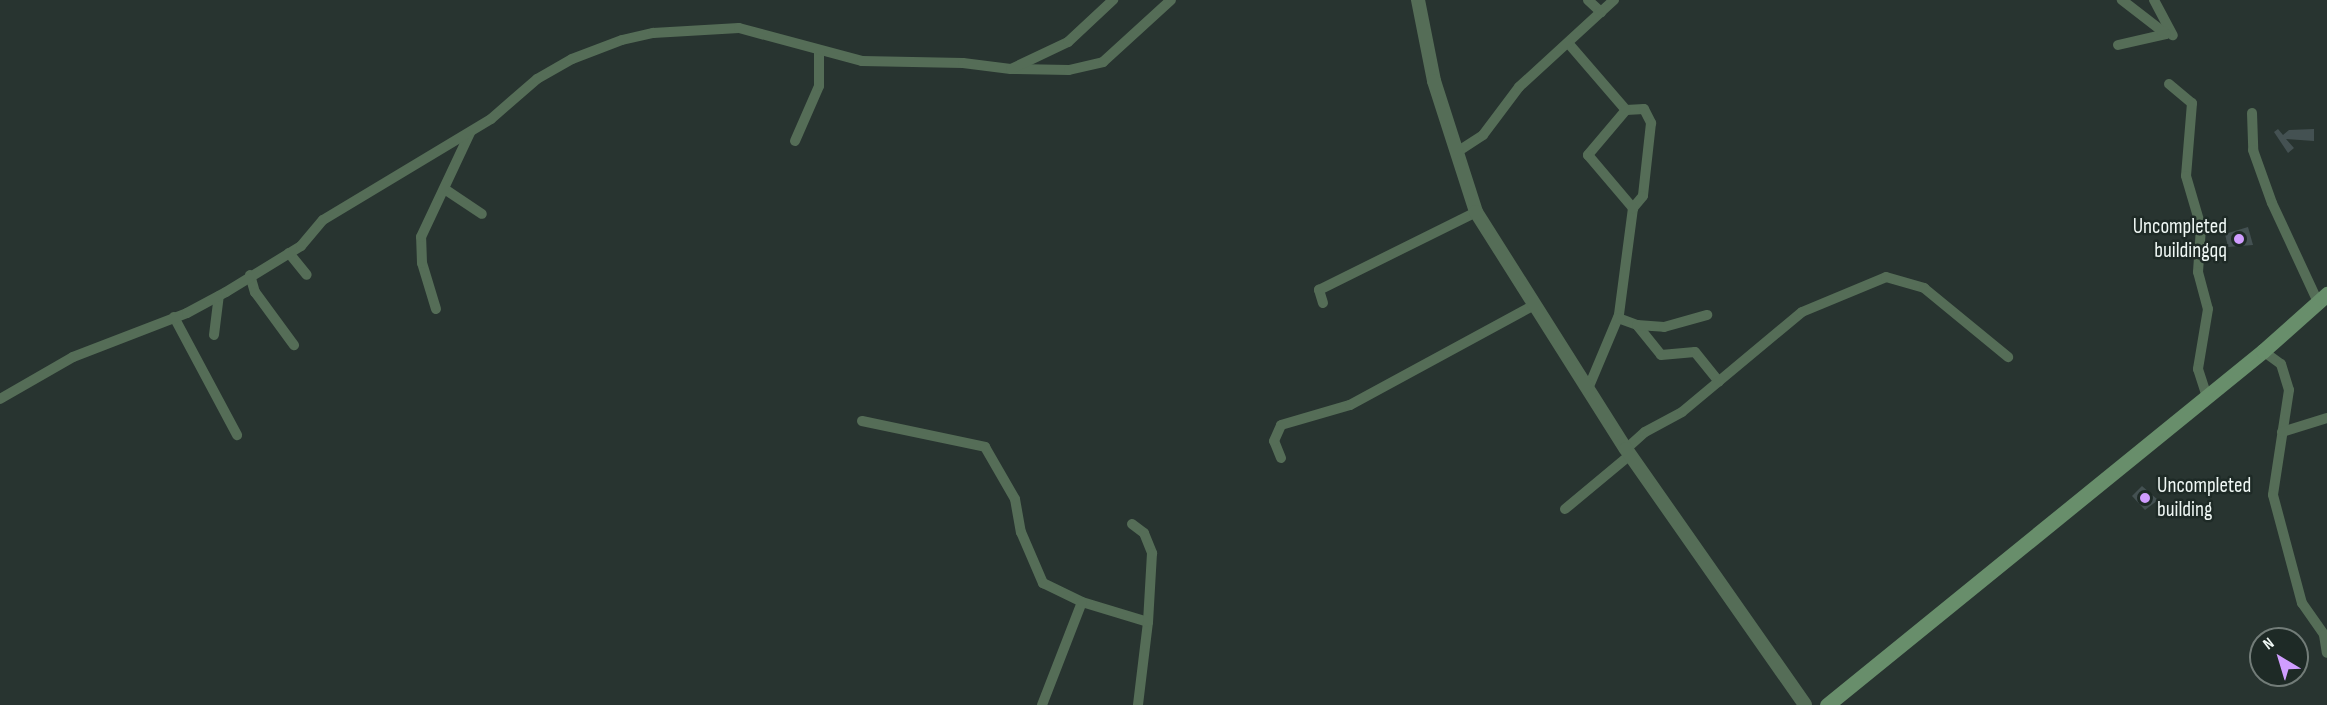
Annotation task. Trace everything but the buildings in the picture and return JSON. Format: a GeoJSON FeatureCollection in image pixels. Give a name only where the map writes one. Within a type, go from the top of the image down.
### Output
{"type":"FeatureCollection","features":[{"type":"Feature","properties":{"kind":"main road"},"geometry":{"type":"LineString","coordinates":[[1827,705],[2263,351],[2322,298]]}},
{"type":"Feature","properties":{"kind":"street"},"geometry":{"type":"LineString","coordinates":[[1011,69],[1068,42],[1113,0]]}},
{"type":"Feature","properties":{"kind":"street"},"geometry":{"type":"LineString","coordinates":[[0,399],[73,357],[174,317],[219,296],[289,253],[332,214],[470,134],[537,79],[572,59],[653,33],[739,28],[862,61],[963,63],[1011,69],[1069,70],[1103,62],[1171,0]]}},
{"type":"Feature","properties":{"kind":"street"},"geometry":{"type":"LineString","coordinates":[[1418,0],[1434,81],[1476,212],[1587,391],[1805,705]]}},
{"type":"Feature","properties":{"kind":"street"},"geometry":{"type":"LineString","coordinates":[[1588,0],[1601,12]]}},
{"type":"Feature","properties":{"kind":"street"},"geometry":{"type":"LineString","coordinates":[[1457,152],[1483,135],[1519,87],[1569,44],[1614,0]]}},
{"type":"Feature","properties":{"kind":"street"},"geometry":{"type":"LineString","coordinates":[[2118,45],[2166,34],[2122,0]]}},
{"type":"Feature","properties":{"kind":"street"},"geometry":{"type":"LineString","coordinates":[[2154,0],[2173,35]]}},
{"type":"Feature","properties":{"kind":"street"},"geometry":{"type":"LineString","coordinates":[[1569,44],[1626,110]]}},
{"type":"Feature","properties":{"kind":"street"},"geometry":{"type":"LineString","coordinates":[[795,141],[819,86],[819,50]]}},
{"type":"Feature","properties":{"kind":"street"},"geometry":{"type":"LineString","coordinates":[[2169,84],[2192,103],[2186,176],[2201,227],[2198,272],[2208,309],[2198,369],[2207,397]]}},
{"type":"Feature","properties":{"kind":"street"},"geometry":{"type":"LineString","coordinates":[[1587,391],[1618,318],[1633,208],[1643,196],[1651,123],[1644,109],[1626,110],[1588,155],[1633,208]]}},
{"type":"Feature","properties":{"kind":"street"},"geometry":{"type":"LineString","coordinates":[[2252,113],[2253,150],[2272,203],[2322,298]]}},
{"type":"Feature","properties":{"kind":"street"},"geometry":{"type":"LineString","coordinates":[[436,309],[422,263],[421,237],[446,190],[470,134]]}},
{"type":"Feature","properties":{"kind":"street"},"geometry":{"type":"LineString","coordinates":[[446,190],[482,214]]}},
{"type":"Feature","properties":{"kind":"street"},"geometry":{"type":"LineString","coordinates":[[1323,303],[1319,290],[1476,212]]}},
{"type":"Feature","properties":{"kind":"street"},"geometry":{"type":"LineString","coordinates":[[289,253],[307,275]]}},
{"type":"Feature","properties":{"kind":"street"},"geometry":{"type":"LineString","coordinates":[[250,276],[255,292],[294,345]]}},
{"type":"Feature","properties":{"kind":"street"},"geometry":{"type":"LineString","coordinates":[[1565,509],[1628,452],[1719,382],[1802,312],[1886,277],[1924,288],[2008,357]]}},
{"type":"Feature","properties":{"kind":"street"},"geometry":{"type":"LineString","coordinates":[[214,335],[219,296]]}},
{"type":"Feature","properties":{"kind":"street"},"geometry":{"type":"LineString","coordinates":[[1281,458],[1274,441],[1281,424],[1350,405],[1534,305]]}},
{"type":"Feature","properties":{"kind":"street"},"geometry":{"type":"LineString","coordinates":[[1618,318],[1637,324],[1664,327],[1707,315]]}},
{"type":"Feature","properties":{"kind":"street"},"geometry":{"type":"LineString","coordinates":[[174,317],[237,435]]}},
{"type":"Feature","properties":{"kind":"street"},"geometry":{"type":"LineString","coordinates":[[1637,324],[1662,355],[1695,352],[1719,382]]}},
{"type":"Feature","properties":{"kind":"street"},"geometry":{"type":"LineString","coordinates":[[2263,351],[2281,364],[2288,380],[2273,495],[2302,603],[2324,635],[2327,654]]}},
{"type":"Feature","properties":{"kind":"street"},"geometry":{"type":"LineString","coordinates":[[2282,432],[2327,418]]}},
{"type":"Feature","properties":{"kind":"street"},"geometry":{"type":"LineString","coordinates":[[862,421],[984,447],[1015,499],[1021,532],[1043,583],[1082,602],[1148,622]]}},
{"type":"Feature","properties":{"kind":"street"},"geometry":{"type":"LineString","coordinates":[[1132,524],[1144,533],[1152,553],[1148,622],[1138,705]]}},
{"type":"Feature","properties":{"kind":"street"},"geometry":{"type":"LineString","coordinates":[[1042,705],[1082,602]]}},
{"type":"Feature","properties":{"kind":"place","name":"Uncompleted buildingqq"},"geometry":{"type":"Point","coordinates":[2239,239]}},
{"type":"Feature","properties":{"kind":"place","name":"Uncompleted building"},"geometry":{"type":"Point","coordinates":[2145,498]}}]}
